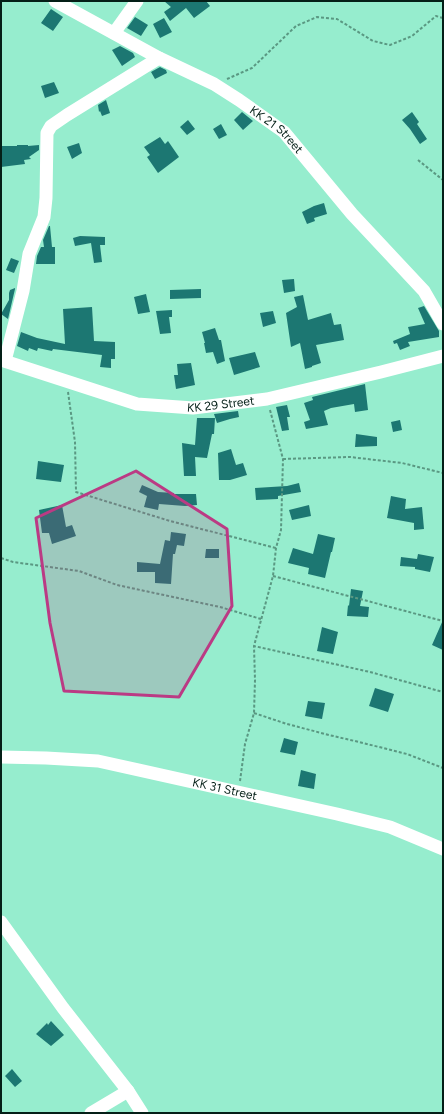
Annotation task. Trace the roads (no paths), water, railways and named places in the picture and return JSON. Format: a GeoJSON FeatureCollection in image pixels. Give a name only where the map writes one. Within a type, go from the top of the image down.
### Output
{"type":"FeatureCollection","features":[{"type":"Feature","properties":{"kind":"street","name":"KK 21 Street"},"geometry":{"type":"LineString","coordinates":[[55,1],[159,58],[214,84],[284,132],[352,214],[424,291],[443,324]]}},
{"type":"Feature","properties":{"kind":"street"},"geometry":{"type":"LineString","coordinates":[[114,32],[137,1]]}},
{"type":"Feature","properties":{"kind":"street"},"geometry":{"type":"LineString","coordinates":[[3,360],[23,291],[29,254],[44,217],[46,198],[46,133],[51,126],[67,115],[159,58]]}},
{"type":"Feature","properties":{"kind":"street","name":"KK 29 Street"},"geometry":{"type":"LineString","coordinates":[[3,360],[137,404],[193,408],[267,399],[443,356]]}},
{"type":"Feature","properties":{"kind":"street","name":"KK 31 Street"},"geometry":{"type":"LineString","coordinates":[[1,757],[98,761],[390,827],[443,849]]}},
{"type":"Feature","properties":{"kind":"street"},"geometry":{"type":"LineString","coordinates":[[1,922],[63,1008],[128,1091],[142,1113]]}},
{"type":"Feature","properties":{"kind":"street"},"geometry":{"type":"LineString","coordinates":[[90,1113],[128,1091]]}}]}
